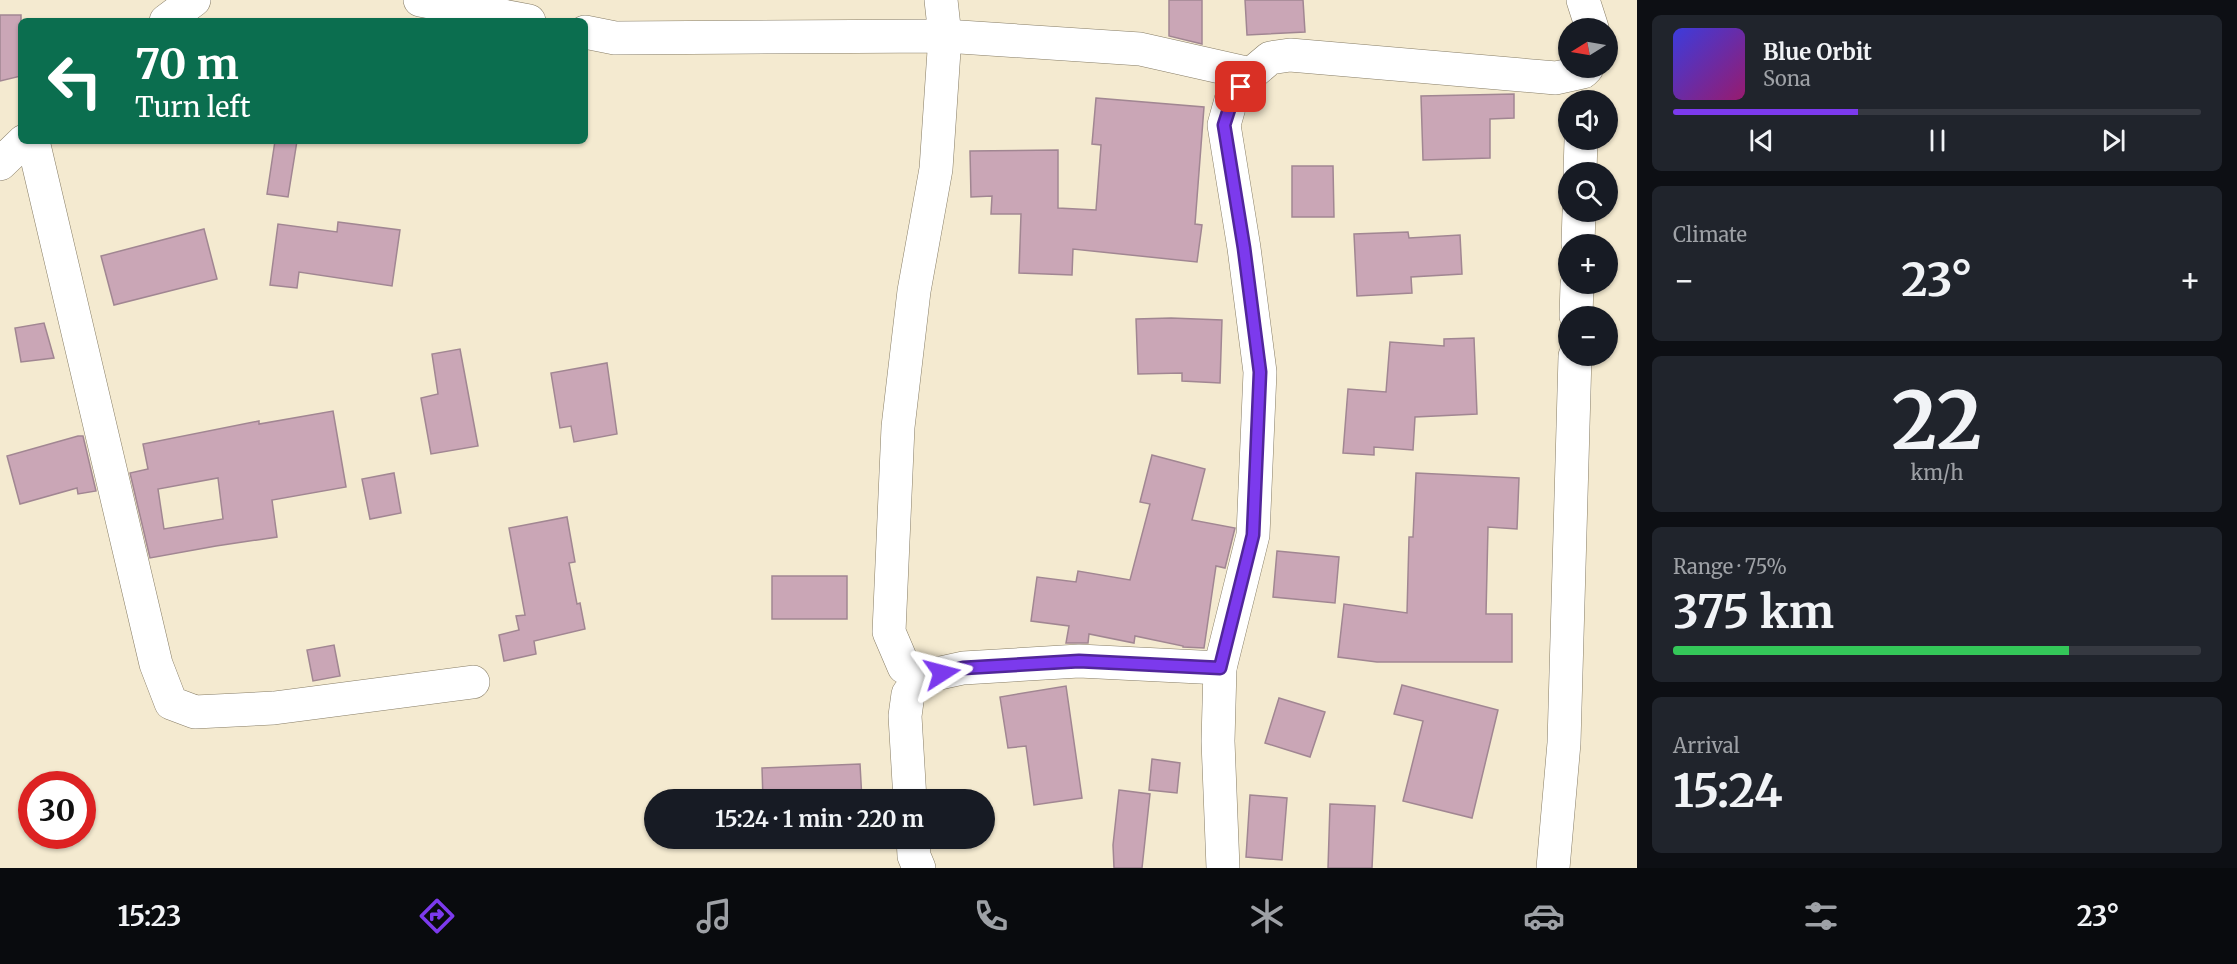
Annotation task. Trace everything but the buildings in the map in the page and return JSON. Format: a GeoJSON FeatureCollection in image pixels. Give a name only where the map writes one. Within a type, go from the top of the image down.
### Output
{"type":"FeatureCollection","features":[{"type":"Feature","properties":{"kind":"street"},"geometry":{"type":"LineString","coordinates":[[170,18],[194,0]]}},
{"type":"Feature","properties":{"kind":"street"},"geometry":{"type":"LineString","coordinates":[[420,0],[513,18]]}},
{"type":"Feature","properties":{"kind":"street"},"geometry":{"type":"LineString","coordinates":[[922,677],[904,667],[889,632],[898,427],[914,291],[936,169],[945,36],[941,0]]}},
{"type":"Feature","properties":{"kind":"street"},"geometry":{"type":"LineString","coordinates":[[1583,0],[1589,18]]}},
{"type":"Feature","properties":{"kind":"street"},"geometry":{"type":"LineString","coordinates":[[588,33],[615,38],[945,36],[1140,49],[1251,74]]}},
{"type":"Feature","properties":{"kind":"street"},"geometry":{"type":"LineString","coordinates":[[1223,868],[1218,741],[1220,668],[1253,535],[1260,372],[1244,248],[1224,125],[1232,100],[1251,74],[1270,58],[1290,55],[1584,80]]}},
{"type":"Feature","properties":{"kind":"street"},"geometry":{"type":"LineString","coordinates":[[0,164],[21,144]]}},
{"type":"Feature","properties":{"kind":"street"},"geometry":{"type":"LineString","coordinates":[[34,144],[156,664],[171,703],[195,712],[274,708],[472,682]]}},
{"type":"Feature","properties":{"kind":"street"},"geometry":{"type":"LineString","coordinates":[[1553,868],[1564,743],[1575,366]]}},
{"type":"Feature","properties":{"kind":"street"},"geometry":{"type":"LineString","coordinates":[[909,789],[904,716],[908,694],[922,677],[963,668],[1079,661],[1220,668]]}},
{"type":"Feature","properties":{"kind":"street"},"geometry":{"type":"LineString","coordinates":[[914,849],[919,868]]}},
{"type":"Feature","properties":{"kind":"route"},"geometry":{"type":"LineString","coordinates":[[942,673],[963,668],[1079,661],[1220,668],[1253,535],[1260,372],[1244,248],[1224,125],[1232,100],[1241,87]]}}]}
